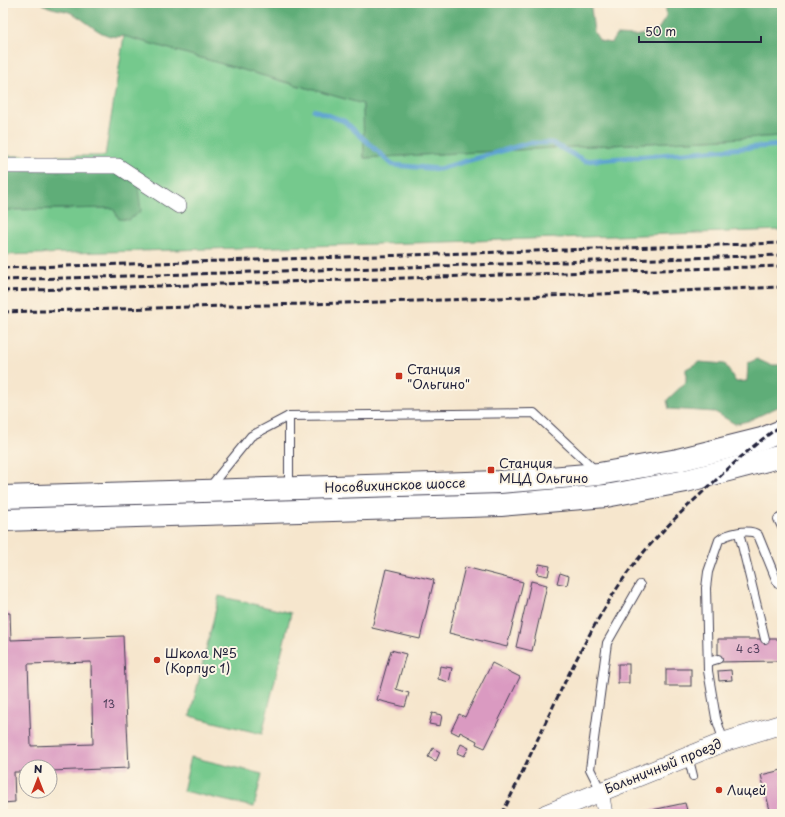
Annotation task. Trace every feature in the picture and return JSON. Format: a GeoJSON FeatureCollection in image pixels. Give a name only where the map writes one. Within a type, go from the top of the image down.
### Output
{"type":"FeatureCollection","features":[{"type":"Feature","properties":{"kind":"main road","name":"Носовихинское шоссе"},"geometry":{"type":"LineString","coordinates":[[3,520],[289,500],[599,474],[678,460],[762,439],[782,432]]}},
{"type":"Feature","properties":{"kind":"main road","name":"Носовихинское шоссе"},"geometry":{"type":"LineString","coordinates":[[3,497],[207,491],[289,500],[501,505],[606,496],[686,481],[782,456]]}},
{"type":"Feature","properties":{"kind":"street"},"geometry":{"type":"LineString","coordinates":[[3,166],[118,166],[179,206]]}},
{"type":"Feature","properties":{"kind":"street","name":"Больничный проезд"},"geometry":{"type":"LineString","coordinates":[[546,814],[724,742],[782,724]]}},
{"type":"Feature","properties":{"kind":"street"},"geometry":{"type":"LineString","coordinates":[[601,791],[605,814]]}},
{"type":"Feature","properties":{"kind":"lane"},"geometry":{"type":"LineString","coordinates":[[207,491],[251,436],[289,416],[534,414],[599,474]]}},
{"type":"Feature","properties":{"kind":"lane"},"geometry":{"type":"LineString","coordinates":[[289,416],[289,500]]}},
{"type":"Feature","properties":{"kind":"lane"},"geometry":{"type":"LineString","coordinates":[[782,517],[778,519],[782,527]]}},
{"type":"Feature","properties":{"kind":"lane"},"geometry":{"type":"LineString","coordinates":[[724,742],[716,718],[708,662],[706,588],[708,572],[719,540],[723,536],[750,531],[758,535],[778,584]]}},
{"type":"Feature","properties":{"kind":"lane"},"geometry":{"type":"LineString","coordinates":[[739,533],[765,639]]}},
{"type":"Feature","properties":{"kind":"lane"},"geometry":{"type":"LineString","coordinates":[[601,791],[590,769],[607,643],[640,585]]}},
{"type":"Feature","properties":{"kind":"lane"},"geometry":{"type":"LineString","coordinates":[[708,662],[718,659]]}},
{"type":"Feature","properties":{"kind":"lane"},"geometry":{"type":"LineString","coordinates":[[688,756],[693,776]]}},
{"type":"Feature","properties":{"kind":"green space"},"geometry":{"type":"Polygon","coordinates":[[[42,3],[601,3],[591,8],[594,32],[600,41],[611,43],[616,35],[636,36],[657,31],[666,17],[666,7],[670,3],[782,3],[782,136],[364,158],[363,104],[124,36],[116,37],[108,35],[76,15],[48,7],[42,3]]]}},
{"type":"Feature","properties":{"kind":"green space"},"geometry":{"type":"Polygon","coordinates":[[[124,36],[363,104],[364,158],[782,136],[782,230],[3,255],[3,210],[113,208],[119,219],[141,210],[3,171],[3,156],[105,156],[124,36]]]}},
{"type":"Feature","properties":{"kind":"green space"},"geometry":{"type":"Polygon","coordinates":[[[3,171],[121,171],[137,179],[141,211],[129,220],[119,219],[113,208],[3,210],[3,171]]]}},
{"type":"Feature","properties":{"kind":"green space"},"geometry":{"type":"Polygon","coordinates":[[[757,359],[770,365],[782,365],[782,405],[748,421],[735,424],[715,412],[669,409],[667,400],[686,382],[686,369],[699,362],[725,364],[736,382],[747,381],[748,363],[757,359]]]}},
{"type":"Feature","properties":{"kind":"green space"},"geometry":{"type":"Polygon","coordinates":[[[219,596],[291,613],[262,734],[190,716],[219,596]]]}},
{"type":"Feature","properties":{"kind":"green space"},"geometry":{"type":"Polygon","coordinates":[[[191,757],[262,774],[254,807],[183,791],[191,757]]]}},
{"type":"Feature","properties":{"kind":"building"},"geometry":{"type":"Polygon","coordinates":[[[539,564],[550,566],[548,576],[537,574],[539,564]]]}},
{"type":"Feature","properties":{"kind":"building"},"geometry":{"type":"Polygon","coordinates":[[[465,567],[523,582],[507,647],[449,633],[465,567]]]}},
{"type":"Feature","properties":{"kind":"building"},"geometry":{"type":"Polygon","coordinates":[[[386,569],[434,580],[420,639],[372,628],[386,569]]]}},
{"type":"Feature","properties":{"kind":"building"},"geometry":{"type":"Polygon","coordinates":[[[560,573],[569,576],[567,585],[557,583],[560,573]]]}},
{"type":"Feature","properties":{"kind":"building"},"geometry":{"type":"Polygon","coordinates":[[[531,581],[547,585],[532,651],[516,647],[531,581]]]}},
{"type":"Feature","properties":{"kind":"building"},"geometry":{"type":"Polygon","coordinates":[[[3,613],[10,613],[11,640],[123,636],[129,768],[58,771],[58,759],[18,759],[18,772],[14,772],[15,802],[3,803],[3,613]],[[91,662],[28,664],[31,746],[93,744],[91,662]]]}},
{"type":"Feature","properties":{"kind":"building"},"geometry":{"type":"Polygon","coordinates":[[[718,639],[779,639],[779,661],[718,662],[718,639]]]}},
{"type":"Feature","properties":{"kind":"building"},"geometry":{"type":"Polygon","coordinates":[[[391,650],[406,654],[396,689],[409,693],[405,707],[377,700],[391,650]]]}},
{"type":"Feature","properties":{"kind":"building"},"geometry":{"type":"Polygon","coordinates":[[[492,663],[520,677],[485,748],[476,744],[477,741],[460,732],[459,735],[451,731],[459,714],[465,717],[492,663]]]}},
{"type":"Feature","properties":{"kind":"building"},"geometry":{"type":"Polygon","coordinates":[[[618,664],[629,664],[629,683],[618,683],[618,664]]]}},
{"type":"Feature","properties":{"kind":"building"},"geometry":{"type":"Polygon","coordinates":[[[440,666],[452,668],[449,682],[438,679],[440,666]]]}},
{"type":"Feature","properties":{"kind":"building"},"geometry":{"type":"Polygon","coordinates":[[[666,669],[691,669],[691,686],[666,686],[666,669]]]}},
{"type":"Feature","properties":{"kind":"building"},"geometry":{"type":"Polygon","coordinates":[[[731,670],[732,680],[719,681],[718,671],[731,670]]]}},
{"type":"Feature","properties":{"kind":"building"},"geometry":{"type":"Polygon","coordinates":[[[432,713],[442,715],[440,726],[429,724],[432,713]]]}},
{"type":"Feature","properties":{"kind":"building"},"geometry":{"type":"Polygon","coordinates":[[[461,744],[469,748],[464,756],[457,753],[461,744]]]}},
{"type":"Feature","properties":{"kind":"building"},"geometry":{"type":"Polygon","coordinates":[[[433,748],[440,752],[436,761],[428,757],[433,748]]]}},
{"type":"Feature","properties":{"kind":"building"},"geometry":{"type":"Polygon","coordinates":[[[782,770],[782,814],[771,814],[761,775],[782,770]]]}},
{"type":"Feature","properties":{"kind":"building"},"geometry":{"type":"Polygon","coordinates":[[[685,803],[688,814],[638,814],[638,813],[685,803]]]}},
{"type":"Feature","properties":{"kind":"waterway"},"geometry":{"type":"LineString","coordinates":[[314,110],[344,121],[393,165],[439,169],[529,143],[552,143],[585,161],[782,145]]}},
{"type":"Feature","properties":{"kind":"railway"},"geometry":{"type":"LineString","coordinates":[[3,268],[782,243]]}},
{"type":"Feature","properties":{"kind":"railway"},"geometry":{"type":"LineString","coordinates":[[3,280],[782,255]]}},
{"type":"Feature","properties":{"kind":"railway"},"geometry":{"type":"LineString","coordinates":[[3,291],[782,266]]}},
{"type":"Feature","properties":{"kind":"railway"},"geometry":{"type":"LineString","coordinates":[[3,312],[418,301],[782,287]]}},
{"type":"Feature","properties":{"kind":"railway"},"geometry":{"type":"LineString","coordinates":[[502,814],[575,662],[591,632],[626,575],[646,550],[679,514],[747,452],[782,425]]}},
{"type":"Feature","properties":{"kind":"place","name":"Станция \"Ольгино\""},"geometry":{"type":"Point","coordinates":[399,376]}},
{"type":"Feature","properties":{"kind":"place","name":"Станция МЦД Ольгино"},"geometry":{"type":"Point","coordinates":[491,470]}},
{"type":"Feature","properties":{"kind":"place","name":"Школа №5 (Корпус 1)"},"geometry":{"type":"Point","coordinates":[157,660]}},
{"type":"Feature","properties":{"kind":"place","name":"Лицей"},"geometry":{"type":"Point","coordinates":[719,790]}}]}
